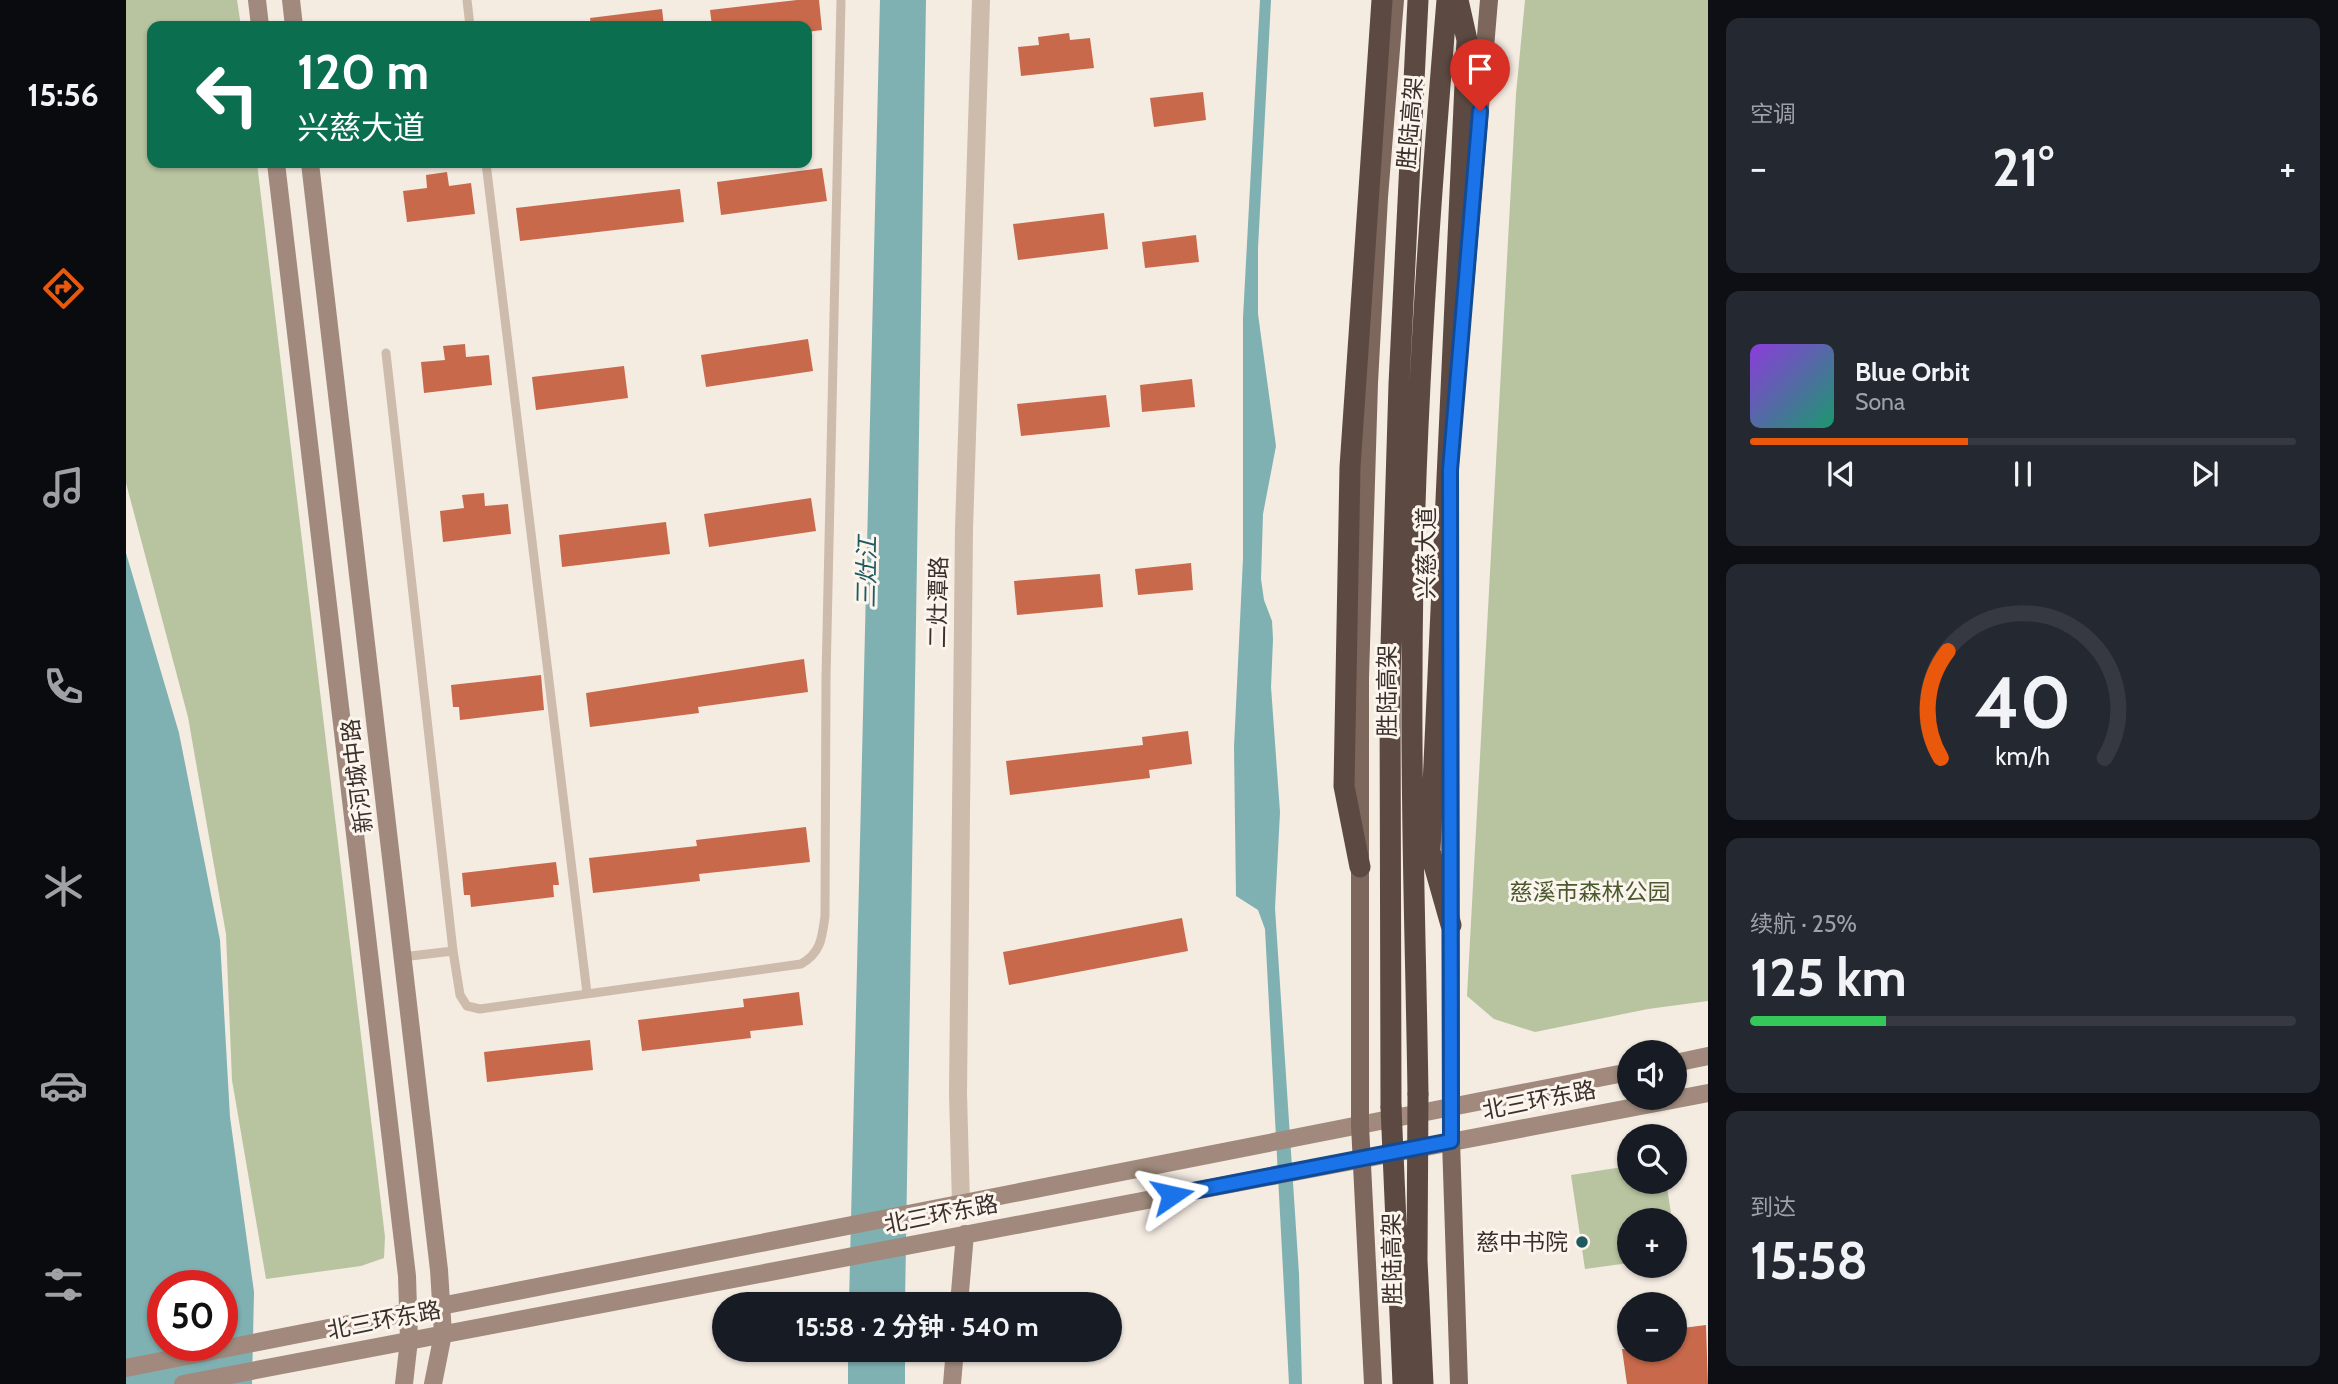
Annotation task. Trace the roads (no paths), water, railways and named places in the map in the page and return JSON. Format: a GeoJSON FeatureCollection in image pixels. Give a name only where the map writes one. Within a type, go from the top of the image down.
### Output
{"type":"FeatureCollection","features":[{"type":"Feature","properties":{"kind":"highway"},"geometry":{"type":"LineString","coordinates":[[1360,867],[1344,786],[1350,467],[1382,0]]}},
{"type":"Feature","properties":{"kind":"highway","name":"胜陆高架"},"geometry":{"type":"LineString","coordinates":[[1403,1384],[1391,1107],[1390,679],[1399,384],[1418,0]]}},
{"type":"Feature","properties":{"kind":"highway","name":"胜陆高架"},"geometry":{"type":"LineString","coordinates":[[1423,1384],[1417,1260],[1419,1126],[1412,680],[1421,385],[1447,0]]}},
{"type":"Feature","properties":{"kind":"highway"},"geometry":{"type":"LineString","coordinates":[[1451,925],[1430,851],[1467,40],[1458,0]]}},
{"type":"Feature","properties":{"kind":"main road"},"geometry":{"type":"LineString","coordinates":[[257,0],[259,21]]}},
{"type":"Feature","properties":{"kind":"main road"},"geometry":{"type":"LineString","coordinates":[[291,0],[293,21]]}},
{"type":"Feature","properties":{"kind":"main road"},"geometry":{"type":"LineString","coordinates":[[1373,1384],[1360,1125],[1360,678],[1369,383],[1379,197],[1395,0]]}},
{"type":"Feature","properties":{"kind":"main road","name":"兴慈大道"},"geometry":{"type":"LineString","coordinates":[[1459,1384],[1451,1141],[1450,470],[1489,0]]}},
{"type":"Feature","properties":{"kind":"main road","name":"新河城中路"},"geometry":{"type":"LineString","coordinates":[[277,168],[402,1235],[409,1340],[404,1384]]}},
{"type":"Feature","properties":{"kind":"main road","name":"新河城中路"},"geometry":{"type":"LineString","coordinates":[[311,168],[442,1305],[443,1334],[433,1384]]}},
{"type":"Feature","properties":{"kind":"main road"},"geometry":{"type":"LineString","coordinates":[[1687,1060],[1708,1056]]}},
{"type":"Feature","properties":{"kind":"main road","name":"北三环东路"},"geometry":{"type":"LineString","coordinates":[[126,1368],[1617,1074]]}},
{"type":"Feature","properties":{"kind":"main road","name":"北三环东路"},"geometry":{"type":"LineString","coordinates":[[183,1384],[1708,1093]]}},
{"type":"Feature","properties":{"kind":"main road"},"geometry":{"type":"LineString","coordinates":[[960,1292],[965,1234]]}},
{"type":"Feature","properties":{"kind":"main road"},"geometry":{"type":"LineString","coordinates":[[953,1384],[954,1362]]}},
{"type":"Feature","properties":{"kind":"street","name":"二灶潭路"},"geometry":{"type":"LineString","coordinates":[[961,1204],[958,1094],[964,529],[981,0]]}},
{"type":"Feature","properties":{"kind":"lane"},"geometry":{"type":"LineString","coordinates":[[467,0],[469,21]]}},
{"type":"Feature","properties":{"kind":"lane"},"geometry":{"type":"LineString","coordinates":[[386,353],[453,951],[460,995],[467,1006],[480,1009],[801,964],[812,958],[821,944],[825,916],[827,664],[841,0]]}},
{"type":"Feature","properties":{"kind":"lane"},"geometry":{"type":"LineString","coordinates":[[487,168],[587,993]]}},
{"type":"Feature","properties":{"kind":"lane"},"geometry":{"type":"LineString","coordinates":[[402,957],[453,951]]}},
{"type":"Feature","properties":{"kind":"water","name":"三灶江"},"geometry":{"type":"Polygon","coordinates":[[[880,0],[926,0],[905,1292],[849,1292],[880,0]]]}},
{"type":"Feature","properties":{"kind":"water"},"geometry":{"type":"Polygon","coordinates":[[[1260,0],[1271,0],[1258,248],[1258,314],[1276,446],[1263,514],[1261,579],[1264,600],[1272,621],[1273,639],[1271,687],[1280,812],[1275,908],[1299,1274],[1302,1384],[1289,1384],[1265,929],[1258,910],[1236,896],[1234,747],[1243,558],[1243,318],[1260,0]]]}},
{"type":"Feature","properties":{"kind":"water"},"geometry":{"type":"Polygon","coordinates":[[[126,553],[179,733],[220,940],[230,1117],[254,1292],[252,1384],[126,1384],[126,553]]]}},
{"type":"Feature","properties":{"kind":"water"},"geometry":{"type":"Polygon","coordinates":[[[848,1362],[905,1362],[905,1384],[848,1384],[848,1362]]]}},
{"type":"Feature","properties":{"kind":"place","name":"慈中书院"},"geometry":{"type":"Point","coordinates":[1582,1242]}},
{"type":"Feature","properties":{"kind":"park label","name":"慈溪市森林公园"},"geometry":{"type":"Point","coordinates":[1590,892]}}]}
